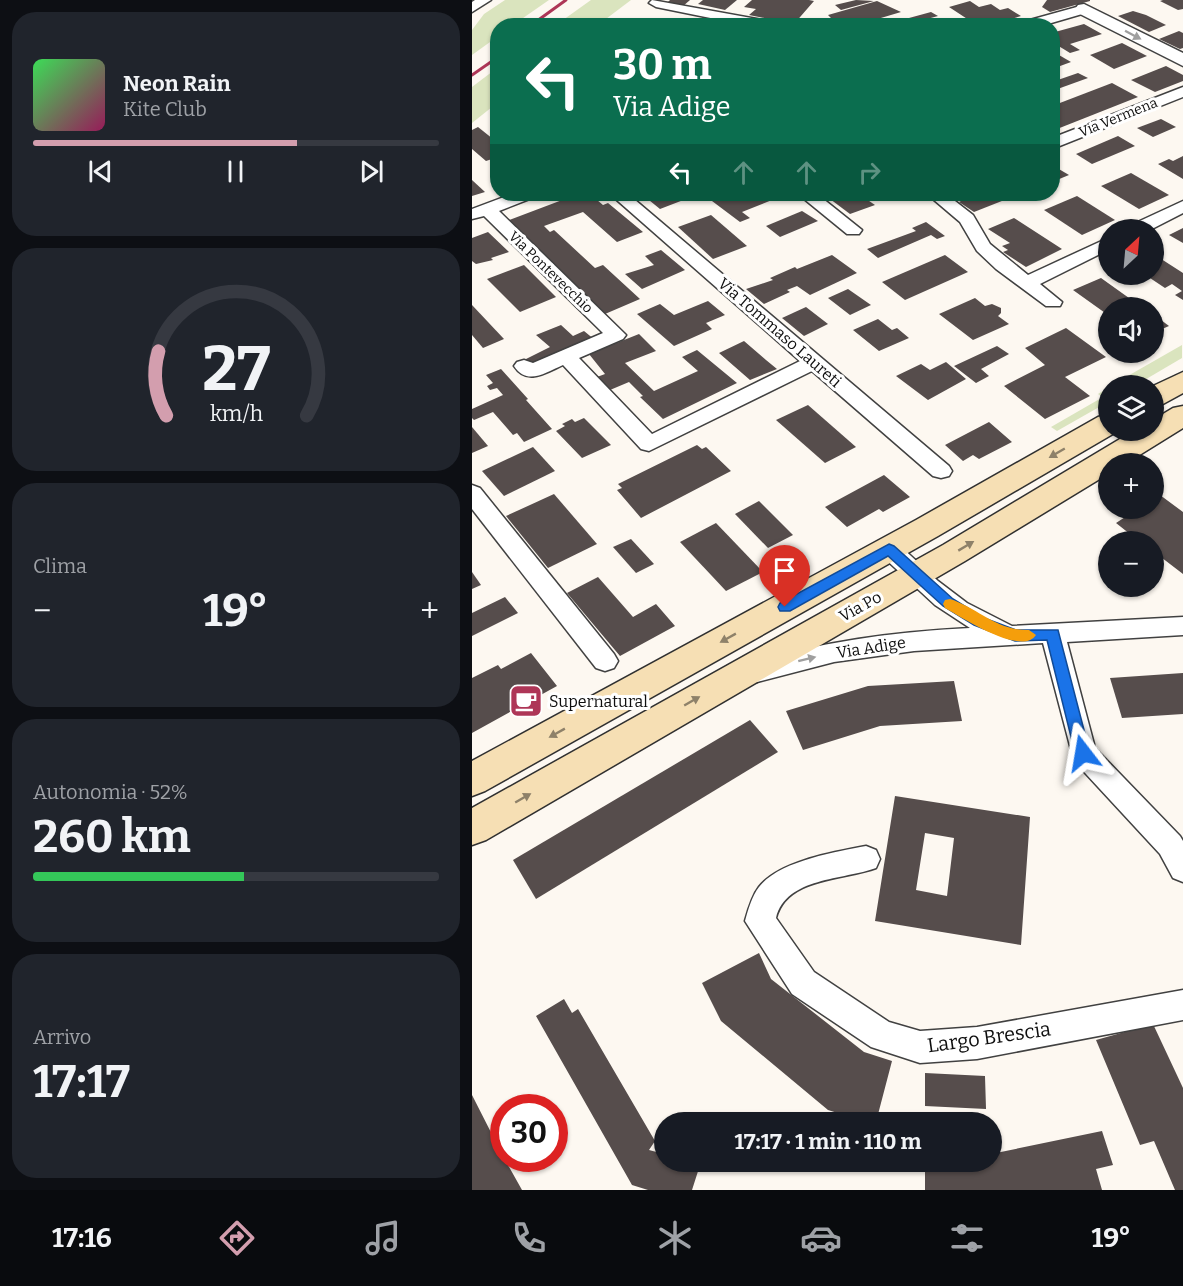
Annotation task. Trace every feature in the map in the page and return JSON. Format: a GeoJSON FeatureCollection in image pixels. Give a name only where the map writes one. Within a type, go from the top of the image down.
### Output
{"type":"FeatureCollection","features":[{"type":"Feature","properties":{"kind":"main road"},"geometry":{"type":"LineString","coordinates":[[1164,392],[1183,381]]}},
{"type":"Feature","properties":{"kind":"main road","name":"Via Po"},"geometry":{"type":"LineString","coordinates":[[472,828],[915,575],[1183,415]]}},
{"type":"Feature","properties":{"kind":"main road"},"geometry":{"type":"LineString","coordinates":[[472,780],[889,549],[1098,430]]}},
{"type":"Feature","properties":{"kind":"street"},"geometry":{"type":"LineString","coordinates":[[472,8],[484,0]]}},
{"type":"Feature","properties":{"kind":"street"},"geometry":{"type":"LineString","coordinates":[[656,3],[733,18]]}},
{"type":"Feature","properties":{"kind":"street"},"geometry":{"type":"LineString","coordinates":[[1052,18],[1103,3]]}},
{"type":"Feature","properties":{"kind":"street"},"geometry":{"type":"LineString","coordinates":[[1084,9],[1183,61]]}},
{"type":"Feature","properties":{"kind":"street","name":"Via Vermena"},"geometry":{"type":"LineString","coordinates":[[1060,141],[1183,91]]}},
{"type":"Feature","properties":{"kind":"street","name":"Via Pontevecchio"},"geometry":{"type":"LineString","coordinates":[[508,201],[480,212],[623,332],[530,372],[524,366]]}},
{"type":"Feature","properties":{"kind":"street","name":"Via Tommaso Laureti"},"geometry":{"type":"LineString","coordinates":[[626,201],[942,471]]}},
{"type":"Feature","properties":{"kind":"street"},"geometry":{"type":"LineString","coordinates":[[816,201],[853,230]]}},
{"type":"Feature","properties":{"kind":"street"},"geometry":{"type":"LineString","coordinates":[[945,201],[967,219],[983,247],[1052,302]]}},
{"type":"Feature","properties":{"kind":"street"},"geometry":{"type":"LineString","coordinates":[[1157,219],[1183,206]]}},
{"type":"Feature","properties":{"kind":"street"},"geometry":{"type":"LineString","coordinates":[[1026,283],[1098,248]]}},
{"type":"Feature","properties":{"kind":"street"},"geometry":{"type":"LineString","coordinates":[[566,357],[649,444],[814,362]]}},
{"type":"Feature","properties":{"kind":"street"},"geometry":{"type":"LineString","coordinates":[[472,493],[605,661]]}},
{"type":"Feature","properties":{"kind":"street","name":"Via Adige"},"geometry":{"type":"LineString","coordinates":[[889,549],[915,575],[962,612],[997,630],[1015,636]]}},
{"type":"Feature","properties":{"kind":"street","name":"Via Adige"},"geometry":{"type":"LineString","coordinates":[[730,679],[834,652],[876,645],[1183,626]]}},
{"type":"Feature","properties":{"kind":"street"},"geometry":{"type":"LineString","coordinates":[[1053,634],[1083,753],[1170,845],[1183,869]]}},
{"type":"Feature","properties":{"kind":"street","name":"Largo Brescia"},"geometry":{"type":"LineString","coordinates":[[866,859],[830,866],[796,878],[770,895],[760,921],[803,983],[882,1036],[920,1047],[977,1043],[1183,1005]]}},
{"type":"Feature","properties":{"kind":"green space"},"geometry":{"type":"Polygon","coordinates":[[[505,0],[549,0],[523,18],[490,18],[490,42],[472,55],[472,30],[484,14],[505,0]]]}},
{"type":"Feature","properties":{"kind":"green space"},"geometry":{"type":"Polygon","coordinates":[[[591,0],[631,0],[607,18],[566,18],[591,0]]]}},
{"type":"Feature","properties":{"kind":"green space"},"geometry":{"type":"Polygon","coordinates":[[[490,73],[490,109],[472,123],[472,87],[490,73]]]}},
{"type":"Feature","properties":{"kind":"green space"},"geometry":{"type":"Polygon","coordinates":[[[1182,345],[1182,358],[1153,375],[1130,375],[1150,363],[1164,363],[1164,355],[1182,345]]]}},
{"type":"Feature","properties":{"kind":"green space"},"geometry":{"type":"Polygon","coordinates":[[[1098,400],[1098,408],[1057,431],[1051,427],[1098,400]]]}},
{"type":"Feature","properties":{"kind":"building"},"geometry":{"type":"Polygon","coordinates":[[[670,0],[690,0],[682,7],[666,4],[670,0]]]}},
{"type":"Feature","properties":{"kind":"building"},"geometry":{"type":"Polygon","coordinates":[[[703,0],[737,0],[725,10],[698,4],[703,0]]]}},
{"type":"Feature","properties":{"kind":"building"},"geometry":{"type":"Polygon","coordinates":[[[752,0],[814,1],[799,18],[764,18],[749,15],[756,9],[744,7],[752,0]]]}},
{"type":"Feature","properties":{"kind":"building"},"geometry":{"type":"Polygon","coordinates":[[[856,0],[874,1],[841,10],[835,5],[856,0]]]}},
{"type":"Feature","properties":{"kind":"building"},"geometry":{"type":"Polygon","coordinates":[[[1047,0],[1090,1],[1050,12],[1042,7],[1047,0]]]}},
{"type":"Feature","properties":{"kind":"building"},"geometry":{"type":"Polygon","coordinates":[[[1183,0],[1183,9],[1178,10],[1160,1],[1183,0]]]}},
{"type":"Feature","properties":{"kind":"building"},"geometry":{"type":"Polygon","coordinates":[[[877,1],[901,12],[881,18],[831,18],[828,15],[877,1]]]}},
{"type":"Feature","properties":{"kind":"building"},"geometry":{"type":"Polygon","coordinates":[[[970,1],[979,7],[991,4],[1000,10],[1008,8],[1021,16],[966,18],[949,7],[970,1]]]}},
{"type":"Feature","properties":{"kind":"building"},"geometry":{"type":"Polygon","coordinates":[[[1133,11],[1166,25],[1149,32],[1118,16],[1133,11]]]}},
{"type":"Feature","properties":{"kind":"building"},"geometry":{"type":"Polygon","coordinates":[[[931,12],[938,16],[931,18],[909,18],[931,12]]]}},
{"type":"Feature","properties":{"kind":"building"},"geometry":{"type":"Polygon","coordinates":[[[1084,24],[1102,34],[1070,44],[1080,50],[1070,53],[1060,47],[1060,31],[1084,24]]]}},
{"type":"Feature","properties":{"kind":"building"},"geometry":{"type":"Polygon","coordinates":[[[1179,31],[1183,33],[1183,48],[1180,49],[1159,39],[1179,31]]]}},
{"type":"Feature","properties":{"kind":"building"},"geometry":{"type":"Polygon","coordinates":[[[1122,43],[1147,56],[1114,69],[1090,55],[1122,43]]]}},
{"type":"Feature","properties":{"kind":"building"},"geometry":{"type":"Polygon","coordinates":[[[1060,56],[1071,62],[1060,66],[1060,56]]]}},
{"type":"Feature","properties":{"kind":"building"},"geometry":{"type":"Polygon","coordinates":[[[1166,66],[1183,75],[1183,81],[1155,92],[1131,80],[1166,66]]]}},
{"type":"Feature","properties":{"kind":"building"},"geometry":{"type":"Polygon","coordinates":[[[1078,73],[1088,78],[1060,88],[1060,79],[1078,73]]]}},
{"type":"Feature","properties":{"kind":"building"},"geometry":{"type":"Polygon","coordinates":[[[1112,83],[1138,97],[1060,128],[1060,103],[1112,83]]]}},
{"type":"Feature","properties":{"kind":"building"},"geometry":{"type":"Polygon","coordinates":[[[1161,119],[1176,127],[1153,137],[1137,128],[1161,119]]]}},
{"type":"Feature","properties":{"kind":"building"},"geometry":{"type":"Polygon","coordinates":[[[478,127],[490,137],[490,160],[486,161],[472,149],[472,130],[478,127]]]}},
{"type":"Feature","properties":{"kind":"building"},"geometry":{"type":"Polygon","coordinates":[[[1118,136],[1135,146],[1092,164],[1076,154],[1118,136]]]}},
{"type":"Feature","properties":{"kind":"building"},"geometry":{"type":"Polygon","coordinates":[[[1183,156],[1183,179],[1158,164],[1169,159],[1173,161],[1183,156]]]}},
{"type":"Feature","properties":{"kind":"building"},"geometry":{"type":"Polygon","coordinates":[[[1060,170],[1069,175],[1060,179],[1060,170]]]}},
{"type":"Feature","properties":{"kind":"building"},"geometry":{"type":"Polygon","coordinates":[[[1131,173],[1169,195],[1139,209],[1101,186],[1131,173]]]}},
{"type":"Feature","properties":{"kind":"building"},"geometry":{"type":"Polygon","coordinates":[[[472,180],[485,192],[472,196],[472,180]]]}},
{"type":"Feature","properties":{"kind":"building"},"geometry":{"type":"Polygon","coordinates":[[[1077,196],[1113,219],[1098,219],[1098,228],[1082,235],[1044,210],[1077,196]]]}},
{"type":"Feature","properties":{"kind":"building"},"geometry":{"type":"Polygon","coordinates":[[[560,201],[598,201],[603,205],[608,203],[643,232],[617,242],[583,212],[544,226],[550,232],[554,230],[595,268],[603,265],[640,299],[605,314],[507,221],[560,201]]]}},
{"type":"Feature","properties":{"kind":"building"},"geometry":{"type":"Polygon","coordinates":[[[650,201],[681,201],[660,209],[650,201]]]}},
{"type":"Feature","properties":{"kind":"building"},"geometry":{"type":"Polygon","coordinates":[[[712,201],[770,201],[742,212],[750,218],[740,222],[712,201]]]}},
{"type":"Feature","properties":{"kind":"building"},"geometry":{"type":"Polygon","coordinates":[[[833,201],[869,201],[875,205],[850,214],[833,201]]]}},
{"type":"Feature","properties":{"kind":"building"},"geometry":{"type":"Polygon","coordinates":[[[961,201],[1002,201],[974,212],[959,202],[961,201]]]}},
{"type":"Feature","properties":{"kind":"building"},"geometry":{"type":"Polygon","coordinates":[[[802,211],[818,221],[780,237],[766,226],[802,211]]]}},
{"type":"Feature","properties":{"kind":"building"},"geometry":{"type":"Polygon","coordinates":[[[711,215],[747,246],[713,259],[678,227],[711,215]]]}},
{"type":"Feature","properties":{"kind":"building"},"geometry":{"type":"Polygon","coordinates":[[[1014,218],[1062,249],[1026,267],[1003,252],[1008,250],[1002,246],[1010,243],[988,229],[1014,218]]]}},
{"type":"Feature","properties":{"kind":"building"},"geometry":{"type":"Polygon","coordinates":[[[926,222],[945,236],[937,239],[931,235],[878,258],[867,249],[916,231],[912,228],[926,222]]]}},
{"type":"Feature","properties":{"kind":"building"},"geometry":{"type":"Polygon","coordinates":[[[1183,228],[1183,243],[1169,235],[1183,228]]]}},
{"type":"Feature","properties":{"kind":"building"},"geometry":{"type":"Polygon","coordinates":[[[488,232],[509,252],[491,258],[493,260],[476,264],[472,261],[472,238],[488,232]]]}},
{"type":"Feature","properties":{"kind":"building"},"geometry":{"type":"Polygon","coordinates":[[[661,250],[685,270],[642,289],[625,274],[654,265],[645,256],[661,250]]]}},
{"type":"Feature","properties":{"kind":"building"},"geometry":{"type":"Polygon","coordinates":[[[832,255],[857,273],[810,295],[797,286],[787,290],[790,292],[764,304],[746,289],[773,280],[770,278],[795,267],[797,269],[832,255]]]}},
{"type":"Feature","properties":{"kind":"building"},"geometry":{"type":"Polygon","coordinates":[[[945,255],[968,272],[905,300],[882,282],[945,255]]]}},
{"type":"Feature","properties":{"kind":"building"},"geometry":{"type":"Polygon","coordinates":[[[1164,261],[1183,273],[1183,300],[1175,295],[1182,291],[1172,284],[1165,288],[1160,285],[1164,285],[1164,261]]]}},
{"type":"Feature","properties":{"kind":"building"},"geometry":{"type":"Polygon","coordinates":[[[524,265],[556,297],[520,312],[487,279],[524,265]]]}},
{"type":"Feature","properties":{"kind":"building"},"geometry":{"type":"Polygon","coordinates":[[[1098,279],[1098,285],[1111,285],[1128,297],[1098,297],[1098,308],[1073,290],[1098,279]]]}},
{"type":"Feature","properties":{"kind":"building"},"geometry":{"type":"Polygon","coordinates":[[[848,289],[871,305],[850,315],[828,298],[848,289]]]}},
{"type":"Feature","properties":{"kind":"building"},"geometry":{"type":"Polygon","coordinates":[[[975,298],[985,306],[992,304],[1001,308],[998,316],[1009,324],[973,340],[939,314],[975,298]]]}},
{"type":"Feature","properties":{"kind":"building"},"geometry":{"type":"Polygon","coordinates":[[[708,301],[725,315],[706,323],[712,329],[674,346],[637,314],[660,304],[674,315],[708,301]]]}},
{"type":"Feature","properties":{"kind":"building"},"geometry":{"type":"Polygon","coordinates":[[[472,305],[504,339],[483,348],[472,335],[472,305]]]}},
{"type":"Feature","properties":{"kind":"building"},"geometry":{"type":"Polygon","coordinates":[[[806,307],[828,324],[804,336],[782,318],[806,307]]]}},
{"type":"Feature","properties":{"kind":"building"},"geometry":{"type":"Polygon","coordinates":[[[878,319],[892,330],[897,328],[909,338],[879,351],[853,330],[878,319]]]}},
{"type":"Feature","properties":{"kind":"building"},"geometry":{"type":"Polygon","coordinates":[[[561,325],[573,336],[584,331],[595,340],[533,369],[524,360],[550,347],[536,335],[561,325]]]}},
{"type":"Feature","properties":{"kind":"building"},"geometry":{"type":"Polygon","coordinates":[[[1066,328],[1098,351],[1098,361],[1065,377],[1090,396],[1045,419],[1004,386],[1045,365],[1025,348],[1066,328]]]}},
{"type":"Feature","properties":{"kind":"building"},"geometry":{"type":"Polygon","coordinates":[[[639,334],[656,351],[625,363],[654,391],[698,371],[682,357],[697,350],[737,383],[663,419],[640,397],[643,396],[629,382],[610,390],[597,377],[605,374],[589,354],[639,334]]]}},
{"type":"Feature","properties":{"kind":"building"},"geometry":{"type":"Polygon","coordinates":[[[744,341],[777,369],[750,380],[719,353],[744,341]]]}},
{"type":"Feature","properties":{"kind":"building"},"geometry":{"type":"Polygon","coordinates":[[[997,346],[1009,354],[981,369],[989,376],[976,383],[954,366],[997,346]]]}},
{"type":"Feature","properties":{"kind":"building"},"geometry":{"type":"Polygon","coordinates":[[[946,362],[966,379],[928,400],[896,376],[921,364],[930,370],[946,362]]]}},
{"type":"Feature","properties":{"kind":"building"},"geometry":{"type":"Polygon","coordinates":[[[501,369],[552,429],[524,442],[517,433],[513,435],[493,412],[474,420],[472,418],[472,409],[503,395],[497,388],[490,390],[487,386],[493,383],[486,375],[501,369]]]}},
{"type":"Feature","properties":{"kind":"building"},"geometry":{"type":"Polygon","coordinates":[[[808,405],[856,447],[825,463],[776,420],[808,405]]]}},
{"type":"Feature","properties":{"kind":"building"},"geometry":{"type":"Polygon","coordinates":[[[584,418],[611,445],[582,458],[556,431],[565,426],[562,424],[572,419],[575,422],[584,418]]]}},
{"type":"Feature","properties":{"kind":"building"},"geometry":{"type":"Polygon","coordinates":[[[989,422],[1012,442],[979,459],[973,455],[963,461],[945,445],[989,422]]]}},
{"type":"Feature","properties":{"kind":"building"},"geometry":{"type":"Polygon","coordinates":[[[472,427],[488,446],[472,453],[472,427]]]}},
{"type":"Feature","properties":{"kind":"building"},"geometry":{"type":"Polygon","coordinates":[[[697,445],[702,449],[706,447],[731,471],[641,518],[617,490],[622,488],[618,484],[697,445]]]}},
{"type":"Feature","properties":{"kind":"building"},"geometry":{"type":"Polygon","coordinates":[[[533,447],[555,471],[504,496],[482,471],[533,447]]]}},
{"type":"Feature","properties":{"kind":"building"},"geometry":{"type":"Polygon","coordinates":[[[884,475],[910,497],[883,512],[879,509],[847,527],[825,507],[884,475]]]}},
{"type":"Feature","properties":{"kind":"building"},"geometry":{"type":"Polygon","coordinates":[[[554,494],[597,544],[548,568],[506,516],[554,494]]]}},
{"type":"Feature","properties":{"kind":"building"},"geometry":{"type":"Polygon","coordinates":[[[1164,498],[1183,512],[1183,574],[1164,559],[1164,531],[1126,531],[1116,523],[1122,519],[1164,519],[1164,498]]]}},
{"type":"Feature","properties":{"kind":"building"},"geometry":{"type":"Polygon","coordinates":[[[759,501],[793,535],[768,548],[735,514],[759,501]]]}},
{"type":"Feature","properties":{"kind":"building"},"geometry":{"type":"Polygon","coordinates":[[[716,523],[763,572],[726,591],[680,542],[716,523]]]}},
{"type":"Feature","properties":{"kind":"building"},"geometry":{"type":"Polygon","coordinates":[[[631,539],[654,564],[636,573],[613,547],[631,539]]]}},
{"type":"Feature","properties":{"kind":"building"},"geometry":{"type":"Polygon","coordinates":[[[472,572],[481,585],[472,589],[472,572]]]}},
{"type":"Feature","properties":{"kind":"building"},"geometry":{"type":"Polygon","coordinates":[[[598,577],[633,617],[656,604],[675,626],[620,656],[567,593],[598,577]]]}},
{"type":"Feature","properties":{"kind":"building"},"geometry":{"type":"Polygon","coordinates":[[[505,597],[518,613],[472,636],[472,613],[505,597]]]}},
{"type":"Feature","properties":{"kind":"building"},"geometry":{"type":"Polygon","coordinates":[[[531,653],[557,686],[472,733],[472,678],[498,665],[501,669],[531,653]]]}},
{"type":"Feature","properties":{"kind":"building"},"geometry":{"type":"Polygon","coordinates":[[[1183,673],[1183,714],[1122,718],[1110,678],[1183,673]]]}},
{"type":"Feature","properties":{"kind":"building"},"geometry":{"type":"Polygon","coordinates":[[[954,681],[962,721],[880,726],[803,750],[786,711],[868,686],[954,681]]]}},
{"type":"Feature","properties":{"kind":"building"},"geometry":{"type":"Polygon","coordinates":[[[750,720],[778,752],[536,899],[513,860],[750,720]]]}},
{"type":"Feature","properties":{"kind":"building"},"geometry":{"type":"Polygon","coordinates":[[[895,796],[1030,817],[1021,945],[875,921],[895,796]],[[925,833],[916,890],[947,896],[954,838],[925,833]]]}},
{"type":"Feature","properties":{"kind":"building"},"geometry":{"type":"Polygon","coordinates":[[[759,953],[771,979],[864,1052],[892,1061],[879,1112],[828,1110],[721,1021],[702,983],[759,953]]]}},
{"type":"Feature","properties":{"kind":"building"},"geometry":{"type":"Polygon","coordinates":[[[564,999],[572,1013],[578,1009],[654,1139],[649,1150],[654,1151],[654,1172],[698,1172],[692,1190],[648,1190],[632,1185],[536,1016],[564,999]]]}},
{"type":"Feature","properties":{"kind":"building"},"geometry":{"type":"Polygon","coordinates":[[[1153,1024],[1183,1088],[1183,1190],[1175,1190],[1154,1141],[1140,1145],[1096,1040],[1153,1024]]]}},
{"type":"Feature","properties":{"kind":"building"},"geometry":{"type":"Polygon","coordinates":[[[925,1073],[985,1076],[986,1109],[925,1106],[925,1073]]]}},
{"type":"Feature","properties":{"kind":"building"},"geometry":{"type":"Polygon","coordinates":[[[472,1095],[490,1130],[490,1172],[512,1172],[522,1190],[472,1190],[472,1095]]]}},
{"type":"Feature","properties":{"kind":"building"},"geometry":{"type":"Polygon","coordinates":[[[1102,1131],[1113,1165],[1096,1169],[1102,1190],[925,1190],[925,1172],[1002,1172],[1002,1152],[1102,1131]]]}},
{"type":"Feature","properties":{"kind":"railway"},"geometry":{"type":"LineString","coordinates":[[541,18],[566,0]]}},
{"type":"Feature","properties":{"kind":"railway"},"geometry":{"type":"LineString","coordinates":[[472,75],[490,63]]}},
{"type":"Feature","properties":{"kind":"slow traffic"},"geometry":{"type":"LineString","coordinates":[[950,604],[997,630],[1015,636],[1029,635]]}},
{"type":"Feature","properties":{"kind":"place","name":"Supernatural"},"geometry":{"type":"Point","coordinates":[526,701]}},
{"type":"Feature","properties":{"kind":"route"},"geometry":{"type":"LineString","coordinates":[[785,607],[889,549],[948,603],[979,622],[1015,636],[1053,634],[1083,753]]}}]}
